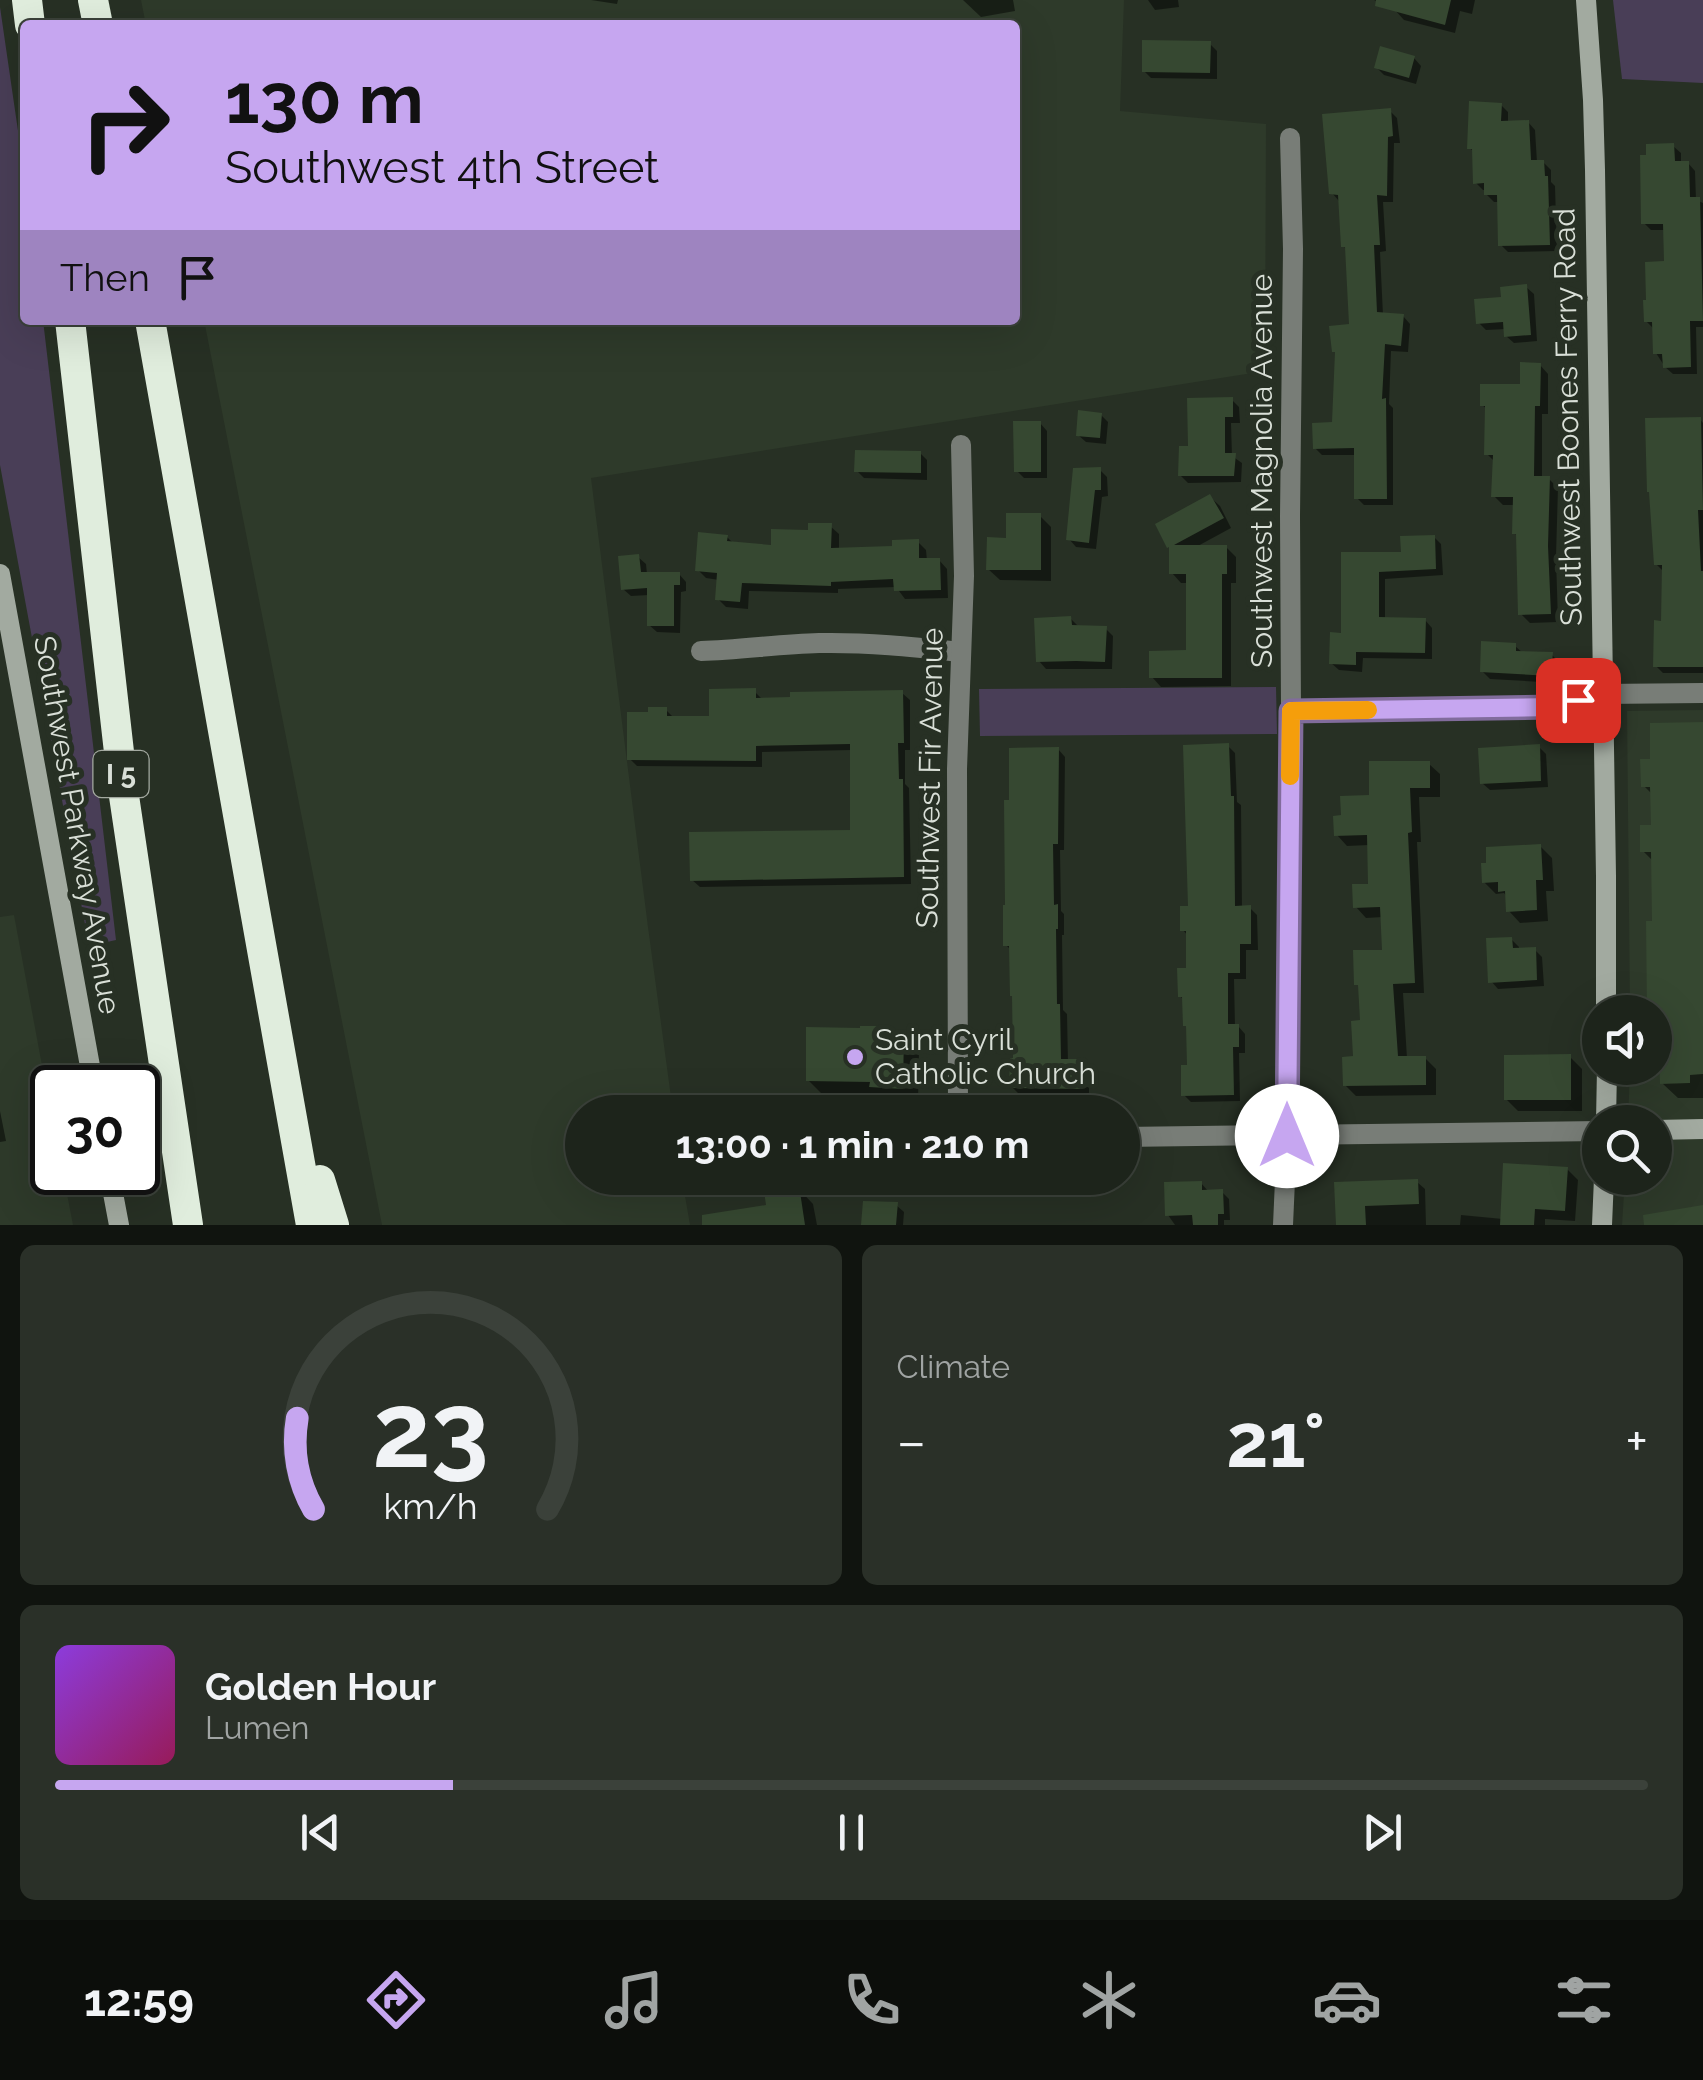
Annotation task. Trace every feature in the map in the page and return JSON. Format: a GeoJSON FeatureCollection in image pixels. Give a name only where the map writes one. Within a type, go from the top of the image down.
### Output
{"type":"FeatureCollection","features":[{"type":"Feature","properties":{"kind":"highway","name":"I 5"},"geometry":{"type":"LineString","coordinates":[[71,325],[124,796],[188,1225]]}},
{"type":"Feature","properties":{"kind":"highway"},"geometry":{"type":"LineString","coordinates":[[151,325],[311,1225]]}},
{"type":"Feature","properties":{"kind":"highway"},"geometry":{"type":"LineString","coordinates":[[278,1038],[334,1225]]}},
{"type":"Feature","properties":{"kind":"street","name":"Southwest Boones Ferry Road"},"geometry":{"type":"LineString","coordinates":[[1586,0],[1594,152],[1606,995]]}},
{"type":"Feature","properties":{"kind":"street","name":"Southwest Magnolia Avenue"},"geometry":{"type":"LineString","coordinates":[[1283,1225],[1291,711],[1290,138]]}},
{"type":"Feature","properties":{"kind":"street","name":"Southwest Fir Avenue"},"geometry":{"type":"LineString","coordinates":[[958,1095],[958,769],[964,576],[961,445]]}},
{"type":"Feature","properties":{"kind":"street","name":"Southwest Parkway Avenue"},"geometry":{"type":"LineString","coordinates":[[0,574],[90,1065]]}},
{"type":"Feature","properties":{"kind":"street"},"geometry":{"type":"LineString","coordinates":[[701,651],[874,643],[960,652]]}},
{"type":"Feature","properties":{"kind":"street"},"geometry":{"type":"LineString","coordinates":[[1291,711],[1554,707],[1602,694],[1703,692]]}},
{"type":"Feature","properties":{"kind":"street"},"geometry":{"type":"LineString","coordinates":[[1672,1130],[1703,1129]]}},
{"type":"Feature","properties":{"kind":"street"},"geometry":{"type":"LineString","coordinates":[[1140,1137],[1582,1131]]}},
{"type":"Feature","properties":{"kind":"street"},"geometry":{"type":"LineString","coordinates":[[114,1195],[119,1225]]}},
{"type":"Feature","properties":{"kind":"street"},"geometry":{"type":"LineString","coordinates":[[1602,1225],[1603,1195]]}},
{"type":"Feature","properties":{"kind":"shaded area"},"geometry":{"type":"Polygon","coordinates":[[[141,0],[1124,0],[1120,111],[1266,124],[1265,371],[591,478],[671,1095],[565,1095],[565,1195],[685,1195],[690,1225],[382,1225],[205,325],[1020,325],[1020,20],[145,20],[141,0]]]}},
{"type":"Feature","properties":{"kind":"shaded area"},"geometry":{"type":"Polygon","coordinates":[[[1613,0],[1703,0],[1703,83],[1622,79],[1613,0]]]}},
{"type":"Feature","properties":{"kind":"shaded area"},"geometry":{"type":"Polygon","coordinates":[[[0,7],[20,145],[20,325],[44,325],[116,940],[89,946],[0,465],[0,7]]]}},
{"type":"Feature","properties":{"kind":"shaded area"},"geometry":{"type":"Polygon","coordinates":[[[1276,687],[1277,734],[980,736],[979,689],[1276,687]]]}},
{"type":"Feature","properties":{"kind":"shaded area"},"geometry":{"type":"Polygon","coordinates":[[[1703,710],[1703,1225],[1622,1225],[1624,1195],[1672,1195],[1672,1105],[1629,1105],[1629,1085],[1672,1085],[1672,995],[1630,995],[1627,711],[1703,710]]]}},
{"type":"Feature","properties":{"kind":"shaded area"},"geometry":{"type":"Polygon","coordinates":[[[14,915],[42,1065],[30,1065],[30,1195],[67,1195],[73,1225],[0,1225],[0,917],[14,915]]]}},
{"type":"Feature","properties":{"kind":"building"},"geometry":{"type":"Polygon","coordinates":[[[1376,0],[1451,0],[1445,25],[1375,6],[1376,0]]]}},
{"type":"Feature","properties":{"kind":"building"},"geometry":{"type":"Polygon","coordinates":[[[1142,40],[1211,41],[1210,73],[1142,72],[1142,40]]]}},
{"type":"Feature","properties":{"kind":"building"},"geometry":{"type":"Polygon","coordinates":[[[1380,46],[1415,56],[1409,78],[1374,68],[1380,46]]]}},
{"type":"Feature","properties":{"kind":"building"},"geometry":{"type":"Polygon","coordinates":[[[1469,101],[1502,103],[1501,121],[1529,120],[1531,160],[1544,160],[1548,176],[1550,245],[1498,246],[1497,195],[1484,195],[1484,183],[1473,184],[1472,149],[1467,149],[1469,101]]]}},
{"type":"Feature","properties":{"kind":"building"},"geometry":{"type":"Polygon","coordinates":[[[1391,108],[1393,136],[1388,137],[1387,196],[1377,195],[1380,245],[1374,245],[1377,312],[1404,314],[1401,346],[1385,344],[1382,399],[1386,398],[1387,499],[1354,499],[1354,448],[1313,449],[1312,423],[1332,422],[1335,352],[1329,326],[1349,324],[1345,247],[1341,247],[1338,195],[1329,194],[1322,114],[1391,108]]]}},
{"type":"Feature","properties":{"kind":"building"},"geometry":{"type":"Polygon","coordinates":[[[1674,143],[1675,161],[1689,161],[1690,197],[1700,197],[1703,321],[1690,321],[1691,367],[1663,368],[1662,354],[1653,354],[1652,322],[1644,322],[1643,300],[1645,262],[1664,261],[1663,224],[1641,224],[1640,155],[1646,155],[1646,144],[1674,143]]]}},
{"type":"Feature","properties":{"kind":"building"},"geometry":{"type":"Polygon","coordinates":[[[1527,284],[1531,335],[1504,337],[1503,322],[1476,324],[1474,299],[1501,297],[1500,287],[1527,284]]]}},
{"type":"Feature","properties":{"kind":"building"},"geometry":{"type":"Polygon","coordinates":[[[1520,362],[1541,363],[1540,406],[1535,406],[1534,476],[1550,476],[1551,614],[1518,615],[1513,497],[1491,497],[1493,455],[1484,455],[1485,406],[1480,406],[1480,384],[1520,384],[1520,362]]]}},
{"type":"Feature","properties":{"kind":"building"},"geometry":{"type":"Polygon","coordinates":[[[1233,397],[1233,417],[1225,417],[1225,453],[1236,453],[1234,476],[1178,476],[1179,446],[1188,446],[1187,398],[1233,397]]]}},
{"type":"Feature","properties":{"kind":"building"},"geometry":{"type":"Polygon","coordinates":[[[1078,410],[1102,413],[1100,438],[1076,436],[1078,410]]]}},
{"type":"Feature","properties":{"kind":"building"},"geometry":{"type":"Polygon","coordinates":[[[1701,417],[1703,510],[1698,510],[1703,571],[1703,667],[1653,667],[1654,620],[1661,621],[1662,565],[1654,565],[1645,418],[1701,417]]]}},
{"type":"Feature","properties":{"kind":"building"},"geometry":{"type":"Polygon","coordinates":[[[1013,421],[1041,421],[1041,472],[1014,472],[1013,421]]]}},
{"type":"Feature","properties":{"kind":"building"},"geometry":{"type":"Polygon","coordinates":[[[855,450],[921,451],[921,473],[854,472],[855,450]]]}},
{"type":"Feature","properties":{"kind":"building"},"geometry":{"type":"Polygon","coordinates":[[[1101,467],[1101,490],[1095,490],[1089,543],[1066,540],[1073,468],[1101,467]]]}},
{"type":"Feature","properties":{"kind":"building"},"geometry":{"type":"Polygon","coordinates":[[[1210,494],[1224,518],[1174,545],[1227,545],[1227,574],[1222,574],[1222,678],[1149,678],[1149,651],[1186,650],[1186,574],[1169,574],[1169,547],[1155,524],[1210,494]]]}},
{"type":"Feature","properties":{"kind":"building"},"geometry":{"type":"Polygon","coordinates":[[[1006,513],[1041,513],[1041,570],[986,570],[987,537],[1006,538],[1006,513]]]}},
{"type":"Feature","properties":{"kind":"building"},"geometry":{"type":"Polygon","coordinates":[[[808,523],[832,523],[831,548],[892,546],[892,540],[919,539],[919,558],[940,558],[941,590],[894,591],[893,579],[831,582],[831,586],[742,583],[740,602],[715,600],[717,573],[695,571],[698,532],[728,535],[727,541],[771,545],[771,529],[808,530],[808,523]]]}},
{"type":"Feature","properties":{"kind":"building"},"geometry":{"type":"Polygon","coordinates":[[[1435,535],[1436,569],[1379,572],[1379,617],[1426,618],[1425,653],[1356,652],[1356,665],[1329,664],[1330,632],[1341,633],[1341,552],[1401,552],[1400,536],[1435,535]]]}},
{"type":"Feature","properties":{"kind":"building"},"geometry":{"type":"Polygon","coordinates":[[[639,554],[641,572],[680,572],[680,585],[674,585],[674,626],[647,626],[647,588],[621,590],[618,556],[639,554]]]}},
{"type":"Feature","properties":{"kind":"building"},"geometry":{"type":"Polygon","coordinates":[[[1071,616],[1072,625],[1107,626],[1105,662],[1036,662],[1034,618],[1071,616]]]}},
{"type":"Feature","properties":{"kind":"building"},"geometry":{"type":"Polygon","coordinates":[[[1481,641],[1516,643],[1516,651],[1553,652],[1551,676],[1480,672],[1481,641]]]}},
{"type":"Feature","properties":{"kind":"building"},"geometry":{"type":"Polygon","coordinates":[[[756,688],[756,698],[790,697],[790,692],[903,690],[904,743],[898,743],[899,779],[903,779],[904,877],[690,881],[689,832],[850,830],[850,744],[756,746],[756,761],[627,760],[627,712],[667,707],[667,716],[709,716],[709,689],[756,688]]]}},
{"type":"Feature","properties":{"kind":"building"},"geometry":{"type":"Polygon","coordinates":[[[1703,722],[1703,1074],[1690,1075],[1690,1083],[1672,1084],[1672,995],[1647,995],[1646,921],[1652,921],[1651,852],[1640,852],[1640,825],[1651,825],[1650,787],[1641,787],[1640,759],[1650,759],[1650,723],[1703,722]]]}},
{"type":"Feature","properties":{"kind":"building"},"geometry":{"type":"Polygon","coordinates":[[[1229,743],[1234,796],[1235,906],[1251,905],[1251,944],[1240,944],[1240,973],[1228,973],[1228,1024],[1239,1024],[1239,1047],[1233,1047],[1234,1095],[1181,1096],[1181,1065],[1187,1065],[1186,1026],[1182,997],[1178,997],[1177,968],[1186,968],[1186,931],[1180,931],[1180,906],[1188,906],[1183,745],[1229,743]]]}},
{"type":"Feature","properties":{"kind":"building"},"geometry":{"type":"Polygon","coordinates":[[[1540,744],[1541,781],[1480,784],[1478,748],[1540,744]]]}},
{"type":"Feature","properties":{"kind":"building"},"geometry":{"type":"Polygon","coordinates":[[[1059,747],[1058,844],[1053,844],[1054,905],[1058,904],[1057,1004],[1061,1059],[1083,1059],[1082,1089],[1009,1088],[1013,1058],[1012,996],[1009,946],[1003,946],[1003,905],[1004,800],[1009,800],[1009,748],[1059,747]]]}},
{"type":"Feature","properties":{"kind":"building"},"geometry":{"type":"Polygon","coordinates":[[[1369,761],[1430,761],[1430,788],[1410,788],[1412,832],[1408,833],[1415,983],[1393,984],[1398,1056],[1426,1056],[1426,1085],[1343,1086],[1342,1057],[1353,1056],[1351,1021],[1360,1020],[1353,950],[1382,950],[1380,907],[1353,908],[1352,884],[1368,884],[1367,835],[1334,836],[1333,816],[1341,815],[1340,796],[1369,795],[1369,761]]]}},
{"type":"Feature","properties":{"kind":"building"},"geometry":{"type":"Polygon","coordinates":[[[1541,844],[1543,880],[1536,880],[1537,910],[1506,912],[1505,891],[1498,892],[1498,882],[1482,883],[1481,863],[1486,863],[1486,847],[1541,844]]]}},
{"type":"Feature","properties":{"kind":"building"},"geometry":{"type":"Polygon","coordinates":[[[1512,937],[1513,948],[1536,947],[1537,980],[1488,983],[1486,938],[1512,937]]]}},
{"type":"Feature","properties":{"kind":"building","name":"Saint Cyril Catholic Church"},"geometry":{"type":"Polygon","coordinates":[[[885,1026],[885,1033],[904,1033],[903,1089],[869,1087],[870,1082],[806,1081],[806,1027],[885,1026]]]}},
{"type":"Feature","properties":{"kind":"building"},"geometry":{"type":"Polygon","coordinates":[[[1571,1054],[1571,1100],[1504,1100],[1504,1055],[1571,1054]]]}},
{"type":"Feature","properties":{"kind":"building"},"geometry":{"type":"Polygon","coordinates":[[[1503,1163],[1568,1167],[1565,1211],[1535,1209],[1534,1225],[1500,1225],[1503,1163]]]}},
{"type":"Feature","properties":{"kind":"building"},"geometry":{"type":"Polygon","coordinates":[[[1418,1179],[1419,1204],[1365,1206],[1366,1225],[1336,1225],[1334,1182],[1418,1179]]]}},
{"type":"Feature","properties":{"kind":"building"},"geometry":{"type":"Polygon","coordinates":[[[1202,1181],[1202,1190],[1223,1189],[1224,1214],[1218,1214],[1218,1225],[1193,1225],[1192,1215],[1165,1216],[1164,1182],[1202,1181]]]}},
{"type":"Feature","properties":{"kind":"building"},"geometry":{"type":"Polygon","coordinates":[[[765,1195],[800,1195],[805,1225],[702,1225],[702,1215],[766,1205],[765,1195]]]}},
{"type":"Feature","properties":{"kind":"building"},"geometry":{"type":"Polygon","coordinates":[[[863,1201],[898,1202],[896,1225],[861,1225],[863,1201]]]}},
{"type":"Feature","properties":{"kind":"building"},"geometry":{"type":"Polygon","coordinates":[[[1703,1205],[1703,1225],[1644,1225],[1643,1215],[1703,1205]]]}},
{"type":"Feature","properties":{"kind":"slow traffic"},"geometry":{"type":"LineString","coordinates":[[1290,776],[1291,711],[1368,710]]}},
{"type":"Feature","properties":{"kind":"place","name":"Saint Cyril Catholic Church"},"geometry":{"type":"Point","coordinates":[855,1057]}},
{"type":"Feature","properties":{"kind":"route"},"geometry":{"type":"LineString","coordinates":[[1287,1136],[1291,711],[1554,707],[1578,700]]}}]}
